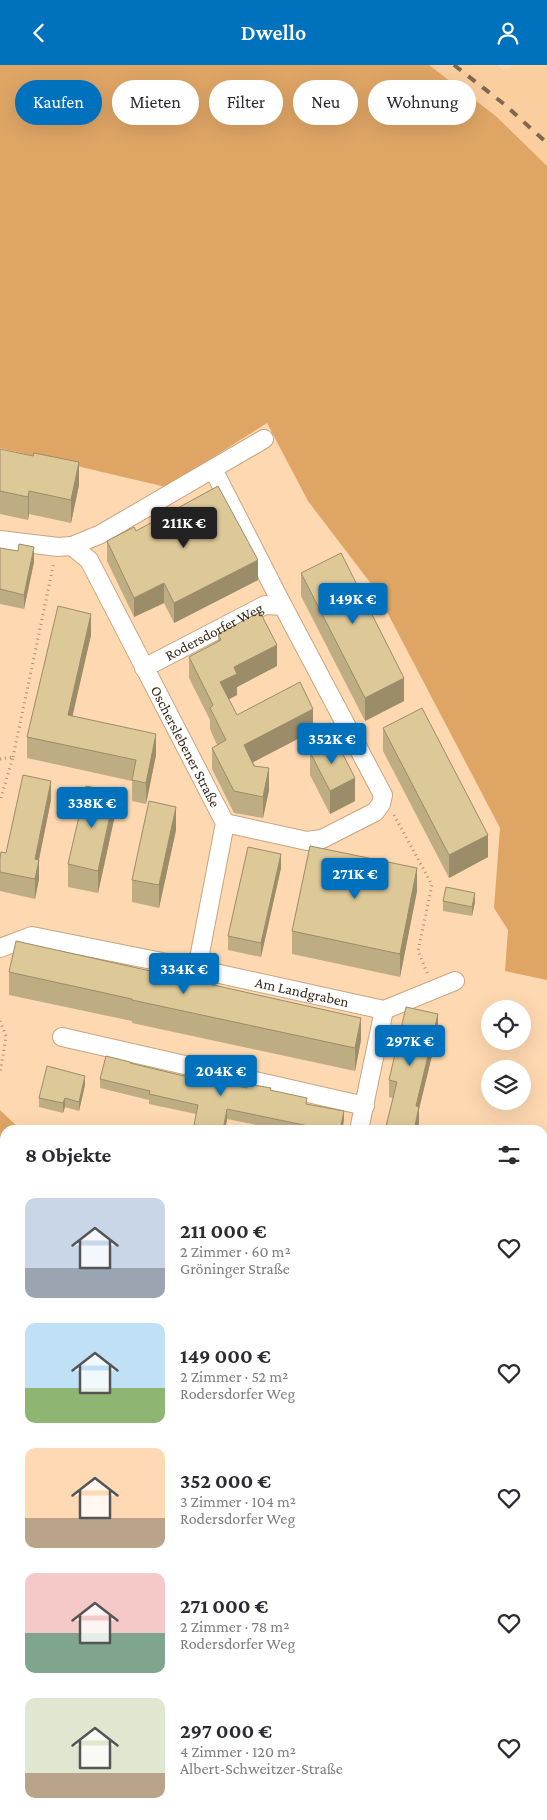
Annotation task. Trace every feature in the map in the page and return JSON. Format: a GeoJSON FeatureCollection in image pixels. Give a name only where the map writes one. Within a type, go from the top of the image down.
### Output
{"type":"FeatureCollection","features":[{"type":"Feature","properties":{"kind":"street"},"geometry":{"type":"LineString","coordinates":[[0,540],[65,547],[101,534],[264,439]]}},
{"type":"Feature","properties":{"kind":"street"},"geometry":{"type":"LineString","coordinates":[[213,469],[283,606]]}},
{"type":"Feature","properties":{"kind":"street","name":"Oscherslebener Straße"},"geometry":{"type":"LineString","coordinates":[[65,547],[89,560],[225,823],[197,969]]}},
{"type":"Feature","properties":{"kind":"street","name":"Rodersdorfer Weg"},"geometry":{"type":"LineString","coordinates":[[144,668],[265,605],[283,606],[383,795]]}},
{"type":"Feature","properties":{"kind":"street"},"geometry":{"type":"LineString","coordinates":[[225,823],[307,841],[322,839],[375,812],[381,804],[383,795]]}},
{"type":"Feature","properties":{"kind":"street","name":"Am Landgraben"},"geometry":{"type":"LineString","coordinates":[[0,948],[32,936],[197,969],[384,1010]]}},
{"type":"Feature","properties":{"kind":"street"},"geometry":{"type":"LineString","coordinates":[[360,1125],[384,1010],[455,981]]}},
{"type":"Feature","properties":{"kind":"street"},"geometry":{"type":"LineString","coordinates":[[62,1037],[365,1105]]}},
{"type":"Feature","properties":{"kind":"path"},"geometry":{"type":"LineString","coordinates":[[0,801],[13,757],[65,547]]}},
{"type":"Feature","properties":{"kind":"path"},"geometry":{"type":"LineString","coordinates":[[0,759],[13,757]]}},
{"type":"Feature","properties":{"kind":"path"},"geometry":{"type":"LineString","coordinates":[[383,795],[432,885],[418,951],[434,990]]}},
{"type":"Feature","properties":{"kind":"path"},"geometry":{"type":"LineString","coordinates":[[0,1021],[6,1036],[0,1075]]}},
{"type":"Feature","properties":{"kind":"shaded area"},"geometry":{"type":"Polygon","coordinates":[[[0,65],[429,65],[449,80],[368,80],[368,125],[476,125],[476,101],[496,116],[547,166],[547,980],[505,971],[508,930],[494,908],[500,828],[375,589],[308,501],[267,423],[166,487],[0,448],[0,65]]]}},
{"type":"Feature","properties":{"kind":"shaded area"},"geometry":{"type":"Polygon","coordinates":[[[429,65],[497,65],[503,70],[511,68],[512,65],[547,65],[547,166],[496,115],[476,100],[476,80],[449,80],[429,65]]]}},
{"type":"Feature","properties":{"kind":"shaded area"},"geometry":{"type":"Polygon","coordinates":[[[0,1110],[16,1125],[0,1125],[0,1110]]]}},
{"type":"Feature","properties":{"kind":"building"},"geometry":{"type":"Polygon","coordinates":[[[0,449],[33,456],[34,453],[79,462],[71,500],[29,491],[28,497],[0,491],[0,449]]]}},
{"type":"Feature","properties":{"kind":"building"},"geometry":{"type":"Polygon","coordinates":[[[218,486],[258,560],[174,603],[164,583],[134,598],[107,541],[134,527],[136,531],[218,486]]]}},
{"type":"Feature","properties":{"kind":"building"},"geometry":{"type":"Polygon","coordinates":[[[19,544],[34,547],[24,595],[0,589],[0,548],[18,551],[19,544]]]}},
{"type":"Feature","properties":{"kind":"building"},"geometry":{"type":"Polygon","coordinates":[[[341,553],[404,678],[365,698],[301,573],[341,553]]]}},
{"type":"Feature","properties":{"kind":"building"},"geometry":{"type":"Polygon","coordinates":[[[58,606],[91,614],[68,715],[156,734],[146,783],[132,780],[136,760],[27,737],[58,606]]]}},
{"type":"Feature","properties":{"kind":"building"},"geometry":{"type":"Polygon","coordinates":[[[260,612],[277,645],[234,667],[237,674],[220,682],[237,715],[300,682],[313,709],[244,745],[254,766],[269,768],[263,797],[234,791],[212,748],[226,740],[210,708],[213,705],[189,657],[221,640],[218,634],[260,612]]]}},
{"type":"Feature","properties":{"kind":"building"},"geometry":{"type":"Polygon","coordinates":[[[422,708],[488,835],[449,855],[383,728],[422,708]]]}},
{"type":"Feature","properties":{"kind":"building"},"geometry":{"type":"Polygon","coordinates":[[[335,739],[355,778],[330,791],[310,752],[335,739]]]}},
{"type":"Feature","properties":{"kind":"building"},"geometry":{"type":"Polygon","coordinates":[[[23,775],[51,781],[35,859],[39,860],[35,879],[0,872],[1,852],[6,853],[23,775]]]}},
{"type":"Feature","properties":{"kind":"building"},"geometry":{"type":"Polygon","coordinates":[[[86,786],[115,792],[98,871],[68,864],[86,786]]]}},
{"type":"Feature","properties":{"kind":"building"},"geometry":{"type":"Polygon","coordinates":[[[149,801],[176,807],[159,885],[132,880],[149,801]]]}},
{"type":"Feature","properties":{"kind":"building"},"geometry":{"type":"Polygon","coordinates":[[[310,846],[417,868],[400,954],[292,931],[310,846]]]}},
{"type":"Feature","properties":{"kind":"building"},"geometry":{"type":"Polygon","coordinates":[[[248,847],[281,854],[261,943],[228,936],[248,847]]]}},
{"type":"Feature","properties":{"kind":"building"},"geometry":{"type":"Polygon","coordinates":[[[446,887],[475,893],[472,907],[443,901],[446,887]]]}},
{"type":"Feature","properties":{"kind":"building"},"geometry":{"type":"Polygon","coordinates":[[[16,941],[361,1018],[355,1048],[9,972],[16,941]]]}},
{"type":"Feature","properties":{"kind":"building"},"geometry":{"type":"Polygon","coordinates":[[[406,1007],[438,1014],[416,1106],[419,1107],[415,1125],[386,1125],[397,1082],[389,1080],[406,1007]]]}},
{"type":"Feature","properties":{"kind":"building"},"geometry":{"type":"Polygon","coordinates":[[[106,1056],[188,1077],[247,1088],[248,1084],[271,1088],[270,1090],[307,1098],[306,1104],[344,1111],[341,1125],[304,1125],[227,1109],[224,1125],[194,1125],[198,1105],[149,1094],[150,1091],[100,1079],[106,1056]]]}},
{"type":"Feature","properties":{"kind":"building"},"geometry":{"type":"Polygon","coordinates":[[[47,1066],[85,1076],[79,1102],[65,1098],[63,1103],[39,1098],[47,1066]]]}},
{"type":"Feature","properties":{"kind":"railway"},"geometry":{"type":"LineString","coordinates":[[454,65],[504,104],[547,143]]}}]}
